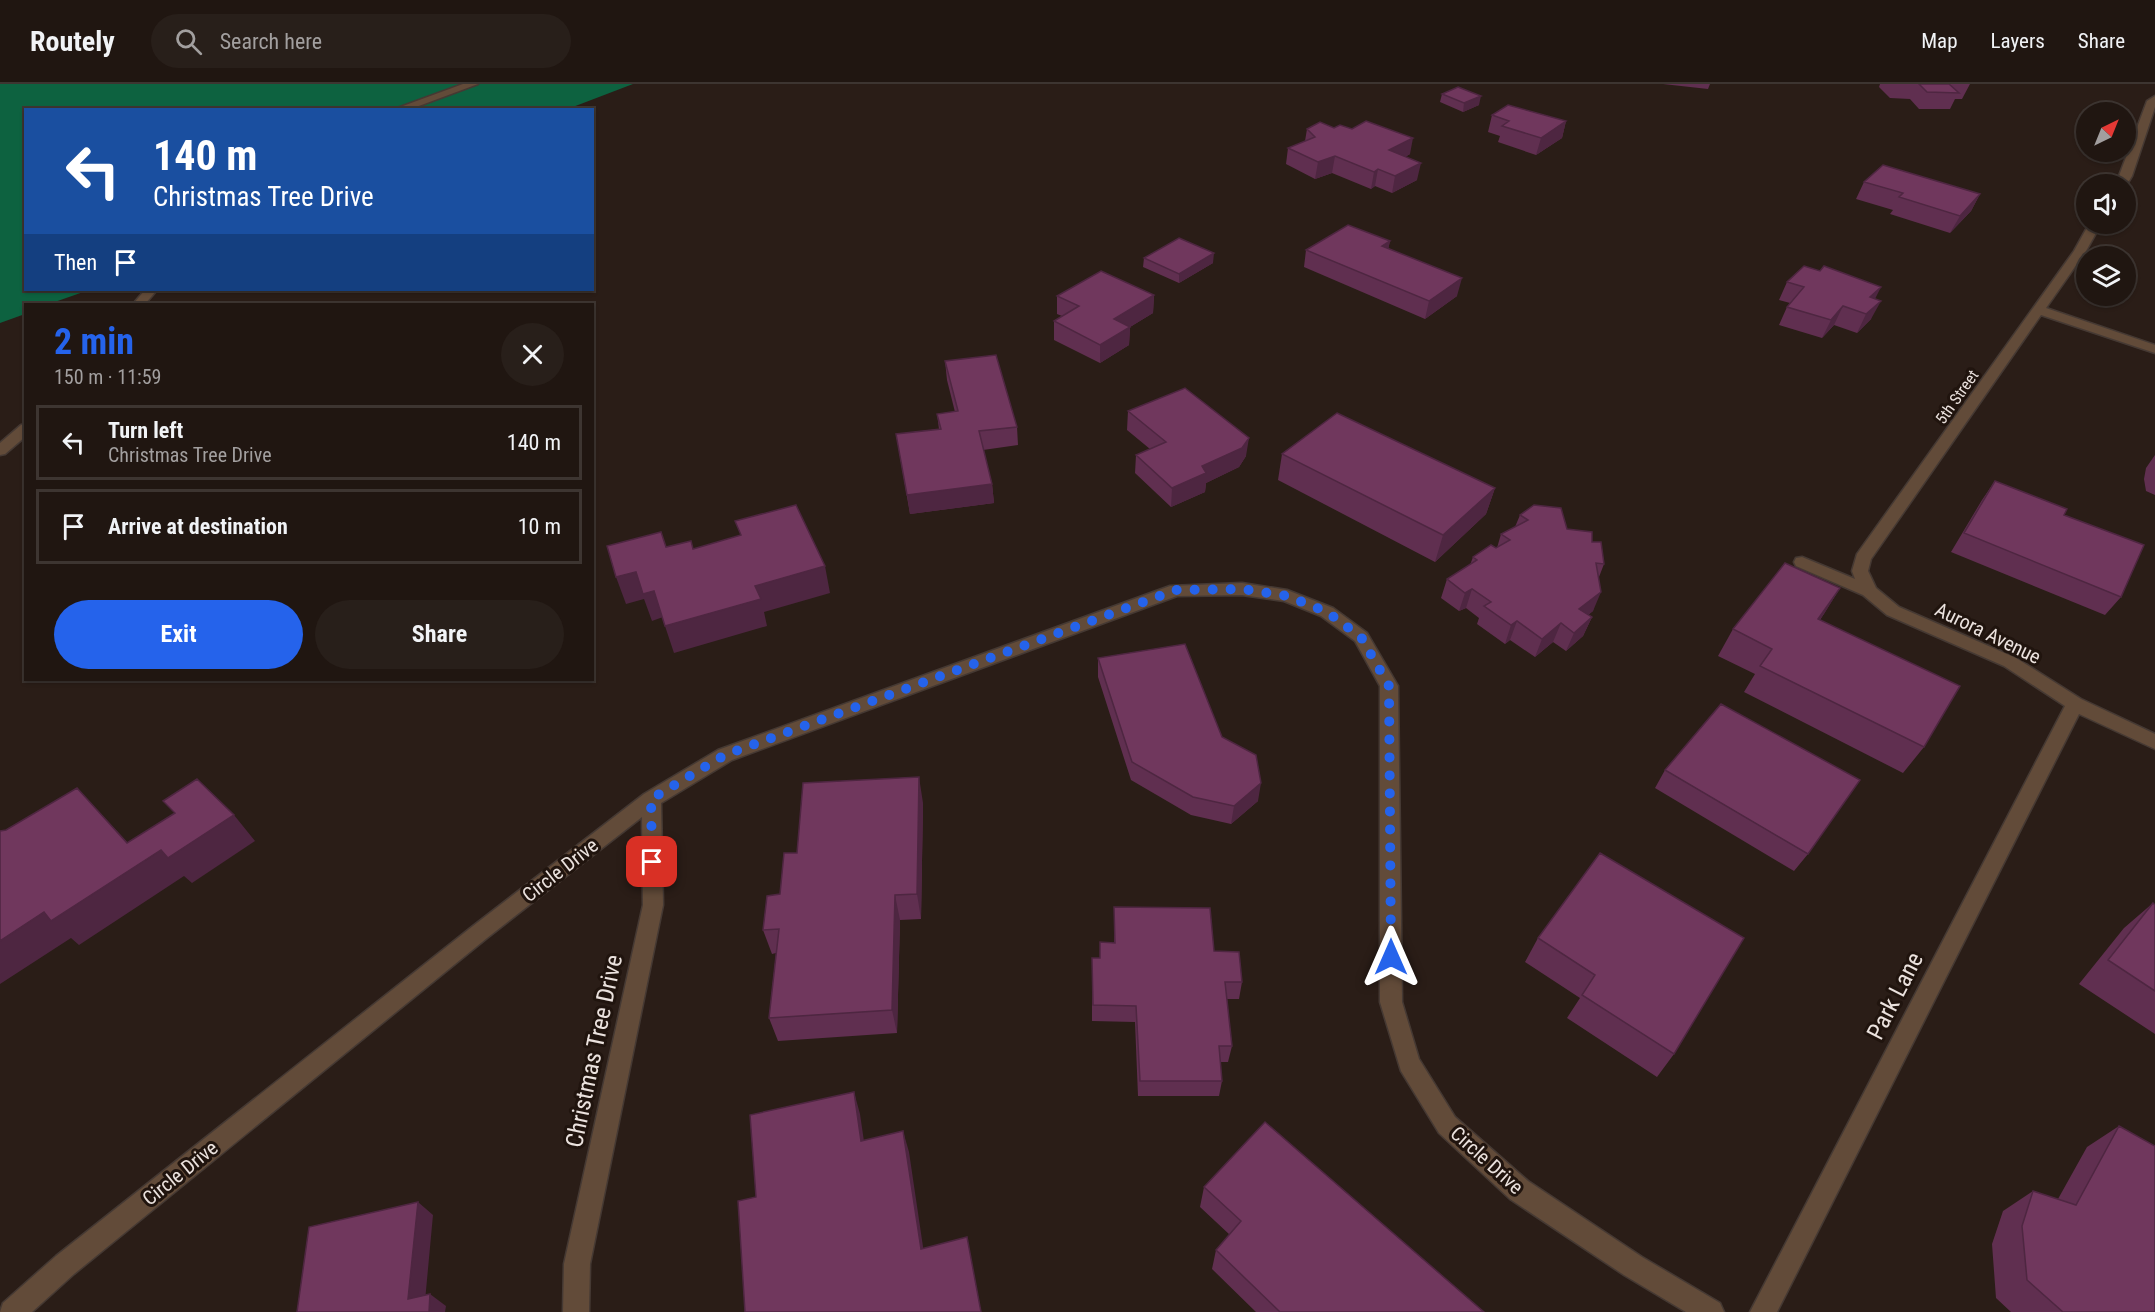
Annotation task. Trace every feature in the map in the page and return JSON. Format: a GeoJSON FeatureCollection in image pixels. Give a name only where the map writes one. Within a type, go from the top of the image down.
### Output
{"type":"FeatureCollection","features":[{"type":"Feature","properties":{"kind":"street"},"geometry":{"type":"LineString","coordinates":[[403,108],[473,84]]}},
{"type":"Feature","properties":{"kind":"street"},"geometry":{"type":"LineString","coordinates":[[2128,174],[2152,101],[2155,99]]}},
{"type":"Feature","properties":{"kind":"street","name":"5th Street"},"geometry":{"type":"LineString","coordinates":[[1869,591],[1860,571],[1863,558],[2080,251],[2089,234]]}},
{"type":"Feature","properties":{"kind":"street"},"geometry":{"type":"LineString","coordinates":[[140,303],[150,291]]}},
{"type":"Feature","properties":{"kind":"street"},"geometry":{"type":"LineString","coordinates":[[2038,310],[2155,350]]}},
{"type":"Feature","properties":{"kind":"street"},"geometry":{"type":"LineString","coordinates":[[0,451],[24,430]]}},
{"type":"Feature","properties":{"kind":"street","name":"Aurora Avenue"},"geometry":{"type":"LineString","coordinates":[[1803,562],[1869,591],[1893,611],[2010,662],[2075,704],[2155,742]]}},
{"type":"Feature","properties":{"kind":"street","name":"Circle Drive"},"geometry":{"type":"LineString","coordinates":[[12,1312],[65,1265],[470,939],[651,799],[725,755],[1176,590],[1242,589],[1287,596],[1327,612],[1361,637],[1389,686],[1391,1002],[1409,1063],[1447,1125],[1519,1190],[1633,1266],[1712,1312]]}},
{"type":"Feature","properties":{"kind":"street","name":"Park Lane"},"geometry":{"type":"LineString","coordinates":[[1763,1312],[2075,704]]}},
{"type":"Feature","properties":{"kind":"street","name":"Christmas Tree Drive"},"geometry":{"type":"LineString","coordinates":[[576,1312],[577,1264],[652,905],[651,799]]}},
{"type":"Feature","properties":{"kind":"green space"},"geometry":{"type":"Polygon","coordinates":[[[0,84],[633,84],[570,108],[24,108],[24,291],[86,291],[52,303],[24,303],[24,314],[0,323],[0,84]]]}},
{"type":"Feature","properties":{"kind":"building"},"geometry":{"type":"Polygon","coordinates":[[[1919,84],[1949,84],[1959,93],[1927,92],[1919,84]]]}},
{"type":"Feature","properties":{"kind":"building"},"geometry":{"type":"Polygon","coordinates":[[[1458,87],[1481,96],[1464,103],[1442,94],[1458,87]]]}},
{"type":"Feature","properties":{"kind":"building"},"geometry":{"type":"Polygon","coordinates":[[[1508,105],[1566,121],[1541,138],[1502,126],[1509,121],[1492,115],[1508,105]]]}},
{"type":"Feature","properties":{"kind":"building"},"geometry":{"type":"Polygon","coordinates":[[[1366,121],[1413,138],[1389,150],[1421,163],[1395,176],[1378,169],[1374,172],[1335,156],[1318,162],[1288,148],[1315,137],[1307,129],[1320,122],[1334,128],[1340,125],[1352,129],[1366,121]]]}},
{"type":"Feature","properties":{"kind":"building"},"geometry":{"type":"Polygon","coordinates":[[[1883,165],[1980,194],[1960,216],[1899,197],[1903,193],[1864,182],[1883,165]]]}},
{"type":"Feature","properties":{"kind":"building"},"geometry":{"type":"Polygon","coordinates":[[[1348,225],[1390,241],[1382,246],[1462,278],[1429,301],[1306,250],[1348,225]]]}},
{"type":"Feature","properties":{"kind":"building"},"geometry":{"type":"Polygon","coordinates":[[[1179,238],[1214,253],[1179,274],[1144,258],[1179,238]]]}},
{"type":"Feature","properties":{"kind":"building"},"geometry":{"type":"Polygon","coordinates":[[[1804,266],[1820,271],[1824,266],[1881,287],[1870,297],[1881,301],[1866,314],[1843,306],[1831,320],[1787,307],[1804,287],[1787,282],[1804,266]]]}},
{"type":"Feature","properties":{"kind":"building"},"geometry":{"type":"Polygon","coordinates":[[[1101,271],[1154,295],[1114,319],[1130,327],[1100,345],[1054,321],[1079,306],[1057,296],[1101,271]]]}},
{"type":"Feature","properties":{"kind":"building"},"geometry":{"type":"Polygon","coordinates":[[[996,355],[1017,427],[979,431],[992,484],[907,495],[896,434],[941,429],[937,414],[958,411],[945,361],[996,355]]]}},
{"type":"Feature","properties":{"kind":"building"},"geometry":{"type":"Polygon","coordinates":[[[1185,388],[1249,438],[1242,448],[1202,466],[1206,473],[1172,488],[1136,455],[1166,442],[1128,411],[1185,388]]]}},
{"type":"Feature","properties":{"kind":"building"},"geometry":{"type":"Polygon","coordinates":[[[1337,413],[1495,488],[1443,535],[1282,454],[1337,413]]]}},
{"type":"Feature","properties":{"kind":"building"},"geometry":{"type":"Polygon","coordinates":[[[1995,481],[2067,509],[2064,515],[2144,545],[2121,597],[1964,533],[1995,481]]]}},
{"type":"Feature","properties":{"kind":"building"},"geometry":{"type":"Polygon","coordinates":[[[796,505],[825,566],[755,586],[761,599],[665,626],[654,591],[643,594],[636,572],[616,577],[607,546],[661,532],[666,547],[691,541],[693,549],[741,535],[735,521],[796,505]]]}},
{"type":"Feature","properties":{"kind":"building"},"geometry":{"type":"Polygon","coordinates":[[[1534,505],[1561,508],[1567,529],[1592,532],[1592,542],[1601,542],[1604,564],[1596,563],[1601,592],[1579,609],[1592,617],[1574,633],[1561,623],[1542,639],[1517,621],[1511,625],[1484,606],[1491,602],[1472,589],[1465,593],[1447,579],[1477,560],[1473,557],[1491,545],[1496,548],[1510,540],[1501,534],[1528,520],[1520,515],[1534,505]]]}},
{"type":"Feature","properties":{"kind":"building"},"geometry":{"type":"Polygon","coordinates":[[[1785,563],[1840,588],[1818,619],[1960,686],[1924,747],[1760,666],[1772,649],[1733,629],[1785,563]]]}},
{"type":"Feature","properties":{"kind":"building"},"geometry":{"type":"Polygon","coordinates":[[[1185,644],[1222,737],[1256,755],[1261,783],[1234,806],[1193,797],[1132,762],[1098,658],[1185,644]]]}},
{"type":"Feature","properties":{"kind":"building"},"geometry":{"type":"Polygon","coordinates":[[[1721,704],[1860,780],[1808,854],[1665,770],[1721,704]]]}},
{"type":"Feature","properties":{"kind":"building"},"geometry":{"type":"Polygon","coordinates":[[[919,777],[917,894],[895,895],[892,1010],[769,1018],[779,929],[763,930],[767,896],[780,894],[784,853],[797,853],[803,783],[919,777]]]}},
{"type":"Feature","properties":{"kind":"building"},"geometry":{"type":"Polygon","coordinates":[[[197,779],[234,815],[168,858],[161,850],[51,921],[44,912],[0,941],[0,831],[6,830],[77,788],[127,843],[175,813],[163,801],[197,779]]]}},
{"type":"Feature","properties":{"kind":"building"},"geometry":{"type":"Polygon","coordinates":[[[1600,853],[1744,938],[1674,1054],[1582,995],[1595,975],[1538,938],[1600,853]]]}},
{"type":"Feature","properties":{"kind":"building"},"geometry":{"type":"Polygon","coordinates":[[[2153,903],[2155,905],[2155,991],[2108,960],[2153,903]]]}},
{"type":"Feature","properties":{"kind":"building"},"geometry":{"type":"Polygon","coordinates":[[[1114,907],[1210,908],[1214,951],[1239,952],[1242,982],[1225,982],[1232,1046],[1219,1046],[1222,1081],[1140,1081],[1136,1006],[1093,1005],[1092,958],[1100,958],[1100,942],[1115,943],[1114,907]]]}},
{"type":"Feature","properties":{"kind":"building"},"geometry":{"type":"Polygon","coordinates":[[[854,1092],[861,1141],[903,1131],[921,1249],[967,1237],[981,1312],[745,1312],[738,1201],[756,1197],[750,1115],[854,1092]]]}},
{"type":"Feature","properties":{"kind":"building"},"geometry":{"type":"Polygon","coordinates":[[[1265,1122],[1484,1312],[1280,1312],[1216,1250],[1241,1221],[1204,1187],[1265,1122]]]}},
{"type":"Feature","properties":{"kind":"building"},"geometry":{"type":"Polygon","coordinates":[[[2119,1126],[2155,1146],[2155,1312],[2063,1312],[2027,1280],[2022,1226],[2033,1191],[2076,1205],[2119,1126]]]}},
{"type":"Feature","properties":{"kind":"building"},"geometry":{"type":"Polygon","coordinates":[[[418,1202],[408,1299],[430,1294],[429,1312],[297,1312],[309,1227],[418,1202]]]}},
{"type":"Feature","properties":{"kind":"route"},"geometry":{"type":"LineString","coordinates":[[652,862],[651,799],[725,755],[1176,590],[1242,589],[1287,596],[1327,612],[1361,637],[1389,686],[1391,957]]}}]}
